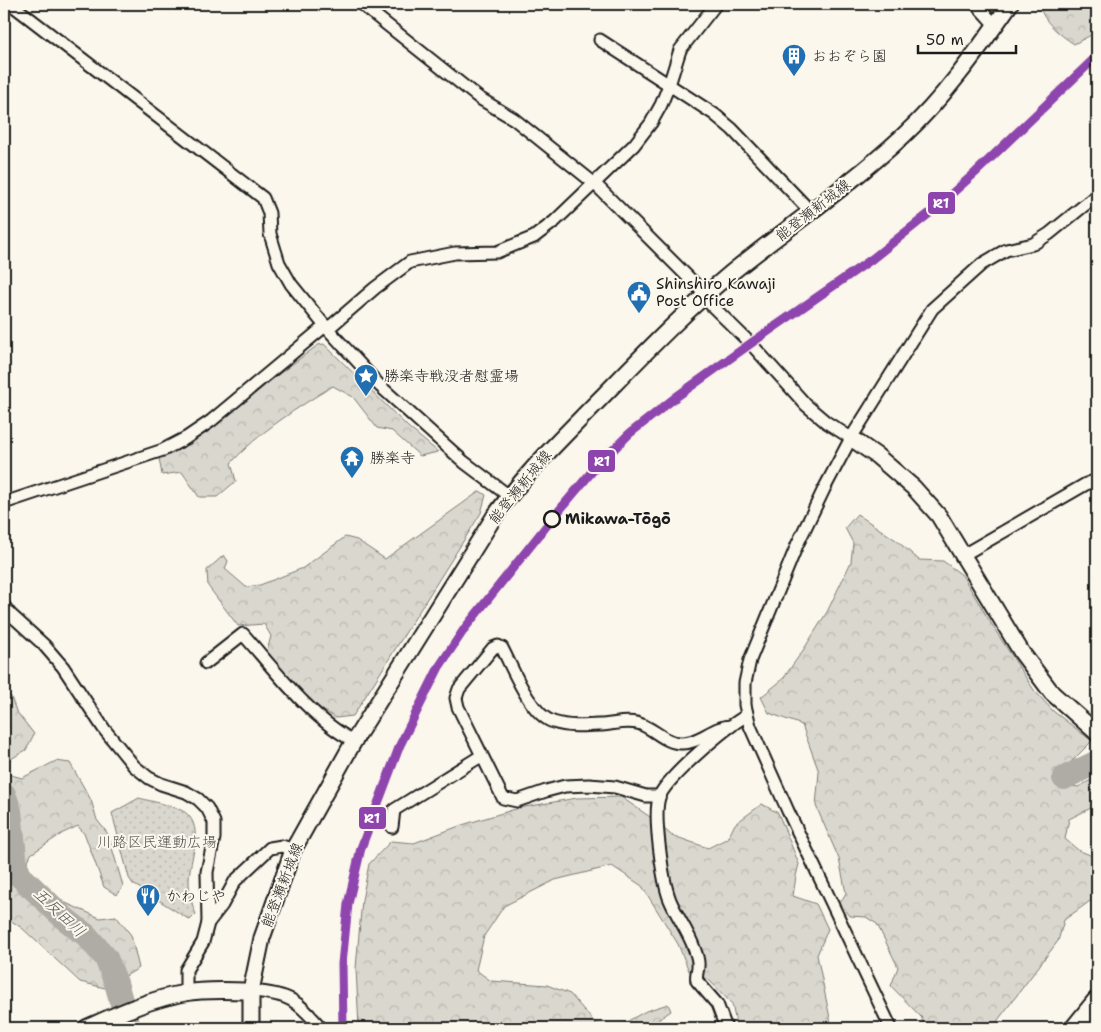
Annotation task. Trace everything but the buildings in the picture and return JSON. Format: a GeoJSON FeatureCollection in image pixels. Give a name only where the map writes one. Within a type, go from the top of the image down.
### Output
{"type":"FeatureCollection","features":[{"type":"Feature","properties":{"kind":"highway"},"geometry":{"type":"LineString","coordinates":[[1076,1028],[1097,1002]]}},
{"type":"Feature","properties":{"kind":"main road","name":"能登瀬新城線"},"geometry":{"type":"LineString","coordinates":[[251,1028],[251,991],[262,938],[293,850],[354,741],[509,496],[532,468],[703,297],[873,163],[904,134],[951,83],[1010,4]]}},
{"type":"Feature","properties":{"kind":"main road"},"geometry":{"type":"LineString","coordinates":[[851,438],[877,456],[914,488],[940,516],[1022,653],[1052,693],[1097,733]]}},
{"type":"Feature","properties":{"kind":"main road"},"geometry":{"type":"LineString","coordinates":[[86,1028],[138,1006],[186,993],[222,990],[251,991]]}},
{"type":"Feature","properties":{"kind":"street"},"geometry":{"type":"LineString","coordinates":[[11,4],[263,198],[269,213],[270,234],[279,263],[291,284],[325,326],[380,386],[464,462],[509,496]]}},
{"type":"Feature","properties":{"kind":"street"},"geometry":{"type":"LineString","coordinates":[[361,4],[479,98],[514,119],[595,184],[700,289],[703,297],[753,346],[806,405],[826,422],[851,438]]}},
{"type":"Feature","properties":{"kind":"street"},"geometry":{"type":"LineString","coordinates":[[4,503],[162,450],[186,438],[211,421],[325,326],[331,326],[375,288],[410,262],[455,253],[497,252],[516,246],[534,237],[555,222],[634,145],[651,123],[661,105],[680,50],[716,4]]}},
{"type":"Feature","properties":{"kind":"street"},"geometry":{"type":"LineString","coordinates":[[976,4],[996,25]]}},
{"type":"Feature","properties":{"kind":"street"},"geometry":{"type":"LineString","coordinates":[[600,40],[714,114],[732,129],[811,212]]}},
{"type":"Feature","properties":{"kind":"street"},"geometry":{"type":"LineString","coordinates":[[891,1028],[788,811],[746,716],[745,683],[750,660],[798,545],[824,489],[851,438],[932,309],[982,264],[1006,250],[1033,244],[1049,234],[1097,195]]}},
{"type":"Feature","properties":{"kind":"street"},"geometry":{"type":"LineString","coordinates":[[963,555],[1086,484],[1097,480]]}},
{"type":"Feature","properties":{"kind":"street"},"geometry":{"type":"LineString","coordinates":[[4,606],[10,614],[44,645],[63,667],[104,729],[134,766],[149,778],[186,792],[198,799],[207,808],[214,822],[214,838],[207,872],[208,923],[203,942],[186,970],[186,993]]}},
{"type":"Feature","properties":{"kind":"street"},"geometry":{"type":"LineString","coordinates":[[206,663],[243,634],[313,711],[341,734],[354,741]]}},
{"type":"Feature","properties":{"kind":"street"},"geometry":{"type":"LineString","coordinates":[[659,796],[646,796],[616,787],[589,785],[565,786],[546,790],[517,801],[503,798],[458,706],[456,698],[459,689],[493,648],[498,646],[502,648],[534,706],[543,717],[552,722],[576,725],[636,723],[648,727],[672,742],[682,743],[693,741],[718,728],[731,726]]}},
{"type":"Feature","properties":{"kind":"street"},"geometry":{"type":"LineString","coordinates":[[726,1028],[716,1004],[696,981],[698,962],[694,946],[667,892],[656,821],[656,807],[659,796],[671,778],[731,726],[746,716]]}},
{"type":"Feature","properties":{"kind":"street"},"geometry":{"type":"LineString","coordinates":[[392,827],[394,810],[481,756]]}},
{"type":"Feature","properties":{"kind":"street"},"geometry":{"type":"LineString","coordinates":[[208,923],[222,905],[235,881],[270,848],[282,846],[293,850]]}},
{"type":"Feature","properties":{"kind":"street"},"geometry":{"type":"LineString","coordinates":[[251,991],[270,992],[290,998],[302,1007],[321,1028]]}},
{"type":"Feature","properties":{"kind":"green space"},"geometry":{"type":"Polygon","coordinates":[[[1039,4],[1097,4],[1097,29],[1091,35],[1074,44],[1057,32],[1048,22],[1039,4]]]}},
{"type":"Feature","properties":{"kind":"green space"},"geometry":{"type":"Polygon","coordinates":[[[324,344],[408,427],[438,452],[420,456],[392,431],[377,428],[353,397],[333,386],[279,421],[253,441],[231,463],[236,481],[217,497],[199,497],[182,472],[162,475],[159,458],[188,442],[318,345],[324,344]]]}},
{"type":"Feature","properties":{"kind":"green space"},"geometry":{"type":"Polygon","coordinates":[[[480,491],[486,495],[481,513],[353,716],[336,718],[304,699],[267,651],[271,636],[264,624],[238,626],[208,586],[207,570],[224,555],[228,561],[225,569],[246,587],[260,585],[303,568],[345,537],[357,540],[385,559],[480,491]]]}},
{"type":"Feature","properties":{"kind":"green space"},"geometry":{"type":"Polygon","coordinates":[[[857,514],[896,540],[919,560],[943,561],[962,575],[1034,690],[1053,711],[1092,741],[1066,767],[1061,784],[1078,787],[1097,777],[1097,805],[1069,819],[1065,839],[1078,850],[1097,858],[1097,896],[1064,920],[1058,941],[992,1028],[923,1028],[922,1018],[891,986],[898,967],[877,924],[866,917],[850,916],[840,903],[846,893],[839,859],[816,806],[819,772],[802,725],[769,713],[761,697],[782,680],[827,612],[851,562],[853,543],[845,528],[857,514]]]}},
{"type":"Feature","properties":{"kind":"green space"},"geometry":{"type":"Polygon","coordinates":[[[4,692],[11,697],[16,711],[34,734],[26,750],[11,759],[4,755],[4,692]]]}},
{"type":"Feature","properties":{"kind":"green space"},"geometry":{"type":"Polygon","coordinates":[[[56,761],[70,763],[91,800],[97,820],[108,834],[123,886],[117,895],[104,887],[85,835],[78,826],[63,833],[31,854],[26,865],[39,886],[61,901],[100,918],[116,916],[131,935],[139,968],[105,988],[80,982],[22,928],[4,916],[4,770],[11,775],[22,778],[56,761]]]}},
{"type":"Feature","properties":{"kind":"green space"},"geometry":{"type":"Polygon","coordinates":[[[621,797],[653,819],[671,835],[708,848],[728,838],[735,824],[762,804],[778,813],[799,864],[793,896],[816,904],[828,929],[817,955],[832,1028],[737,1028],[732,1004],[709,980],[689,971],[678,944],[642,886],[612,866],[555,880],[504,906],[484,936],[476,970],[491,981],[547,985],[570,994],[596,1024],[619,1026],[646,1011],[668,1004],[671,1011],[649,1028],[359,1028],[356,968],[362,900],[369,864],[391,841],[414,843],[462,825],[519,808],[577,798],[621,797]]]}},
{"type":"Feature","properties":{"kind":"green space","name":"川路区民運動広場"},"geometry":{"type":"Polygon","coordinates":[[[139,798],[182,811],[192,820],[195,845],[189,884],[196,914],[190,920],[133,884],[129,878],[112,813],[139,798]]]}},
{"type":"Feature","properties":{"kind":"waterway"},"geometry":{"type":"LineString","coordinates":[[1064,778],[1097,762]]}},
{"type":"Feature","properties":{"kind":"waterway","name":"五反田川"},"geometry":{"type":"LineString","coordinates":[[4,794],[10,811],[16,865],[20,876],[64,918],[86,935],[106,958],[116,983],[129,1028]]}},
{"type":"Feature","properties":{"kind":"transit line","name":"R1"},"geometry":{"type":"LineString","coordinates":[[343,1028],[342,964],[348,904],[361,848],[400,745],[439,667],[465,628],[595,468],[629,434],[676,397],[872,259],[931,212],[975,173],[1097,56]]}},
{"type":"Feature","properties":{"kind":"place","name":"おおぞら園"},"geometry":{"type":"Point","coordinates":[794,77]}},
{"type":"Feature","properties":{"kind":"place","name":"Shinshiro Kawaji Post Office"},"geometry":{"type":"Point","coordinates":[639,314]}},
{"type":"Feature","properties":{"kind":"place","name":"勝楽寺戦没者慰霊場"},"geometry":{"type":"Point","coordinates":[366,397]}},
{"type":"Feature","properties":{"kind":"place","name":"勝楽寺"},"geometry":{"type":"Point","coordinates":[352,479]}},
{"type":"Feature","properties":{"kind":"place","name":"Mikawa-Tōgō"},"geometry":{"type":"Point","coordinates":[552,519]}},
{"type":"Feature","properties":{"kind":"place","name":"かわじや"},"geometry":{"type":"Point","coordinates":[148,917]}}]}
